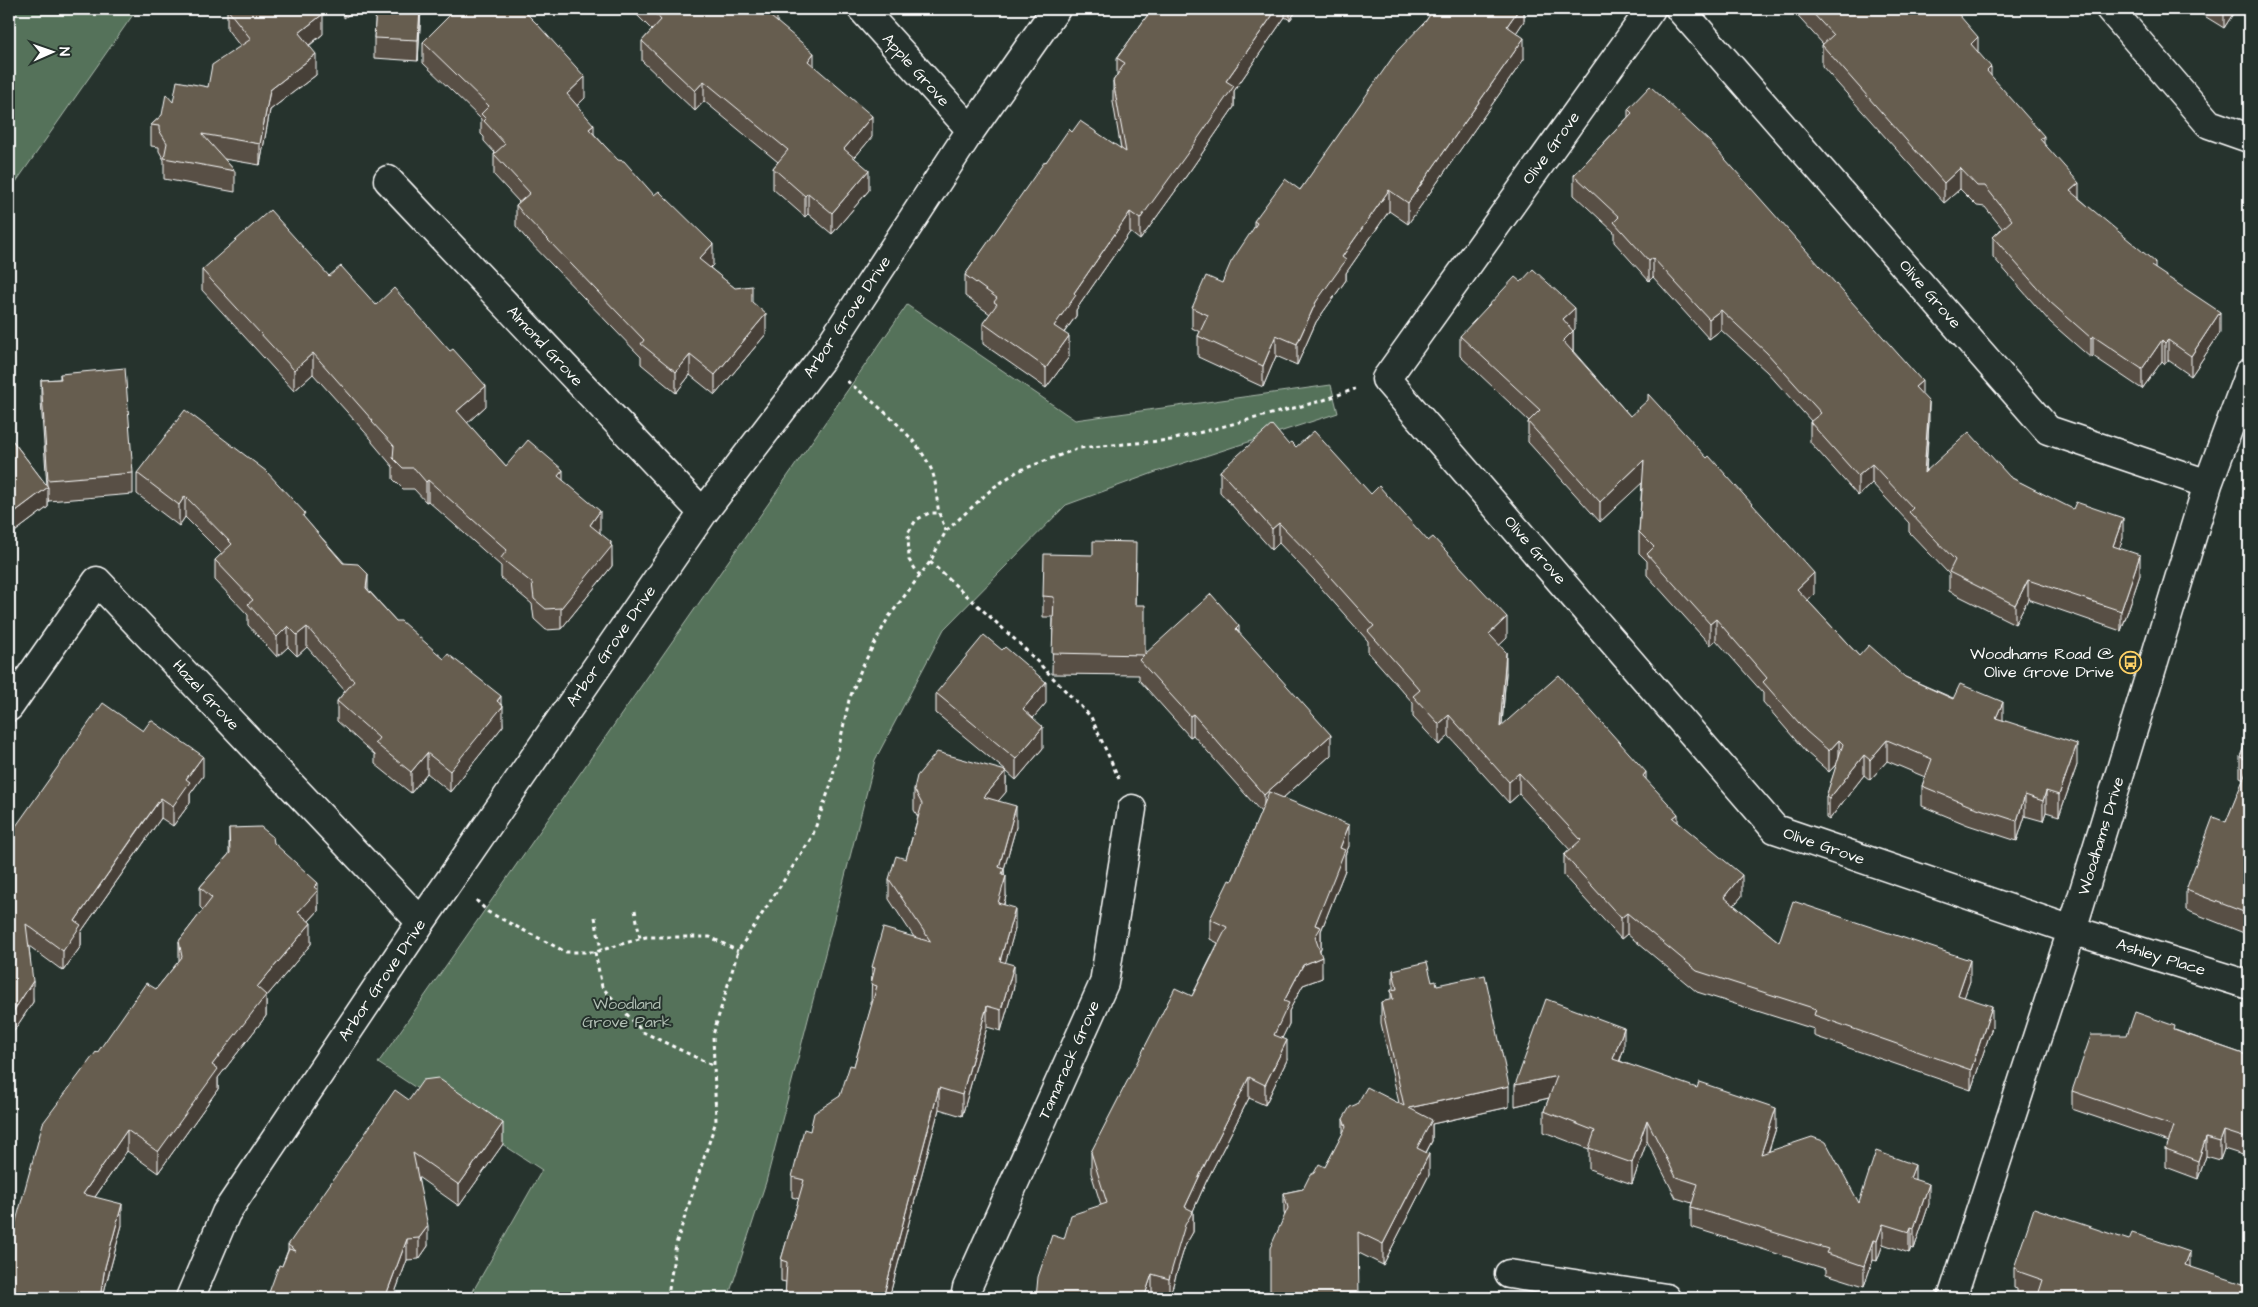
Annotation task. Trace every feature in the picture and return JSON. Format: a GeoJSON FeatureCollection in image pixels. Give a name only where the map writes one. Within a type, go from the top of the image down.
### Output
{"type":"FeatureCollection","features":[{"type":"Feature","properties":{"kind":"street","name":"Apple Grove"},"geometry":{"type":"LineString","coordinates":[[862,9],[970,130]]}},
{"type":"Feature","properties":{"kind":"street","name":"Arbor Grove Drive"},"geometry":{"type":"LineString","coordinates":[[190,1298],[226,1214],[421,922],[703,513],[821,360],[970,130],[1056,9]]}},
{"type":"Feature","properties":{"kind":"street","name":"Olive Grove"},"geometry":{"type":"LineString","coordinates":[[1651,9],[1386,379],[1775,829],[2072,930]]}},
{"type":"Feature","properties":{"kind":"street","name":"Olive Grove"},"geometry":{"type":"LineString","coordinates":[[1680,9],[2048,430],[2208,484]]}},
{"type":"Feature","properties":{"kind":"street"},"geometry":{"type":"LineString","coordinates":[[2110,9],[2208,124],[2249,138]]}},
{"type":"Feature","properties":{"kind":"street","name":"Almond Grove"},"geometry":{"type":"LineString","coordinates":[[388,180],[703,513]]}},
{"type":"Feature","properties":{"kind":"street","name":"Woodhams Drive"},"geometry":{"type":"LineString","coordinates":[[1952,1298],[2072,930],[2208,484],[2249,373]]}},
{"type":"Feature","properties":{"kind":"street","name":"Hazel Grove"},"geometry":{"type":"LineString","coordinates":[[9,707],[97,581],[421,922]]}},
{"type":"Feature","properties":{"kind":"street","name":"Tamarack Grove"},"geometry":{"type":"LineString","coordinates":[[965,1298],[966,1288],[1104,983],[1132,809]]}},
{"type":"Feature","properties":{"kind":"street","name":"Ashley Place"},"geometry":{"type":"LineString","coordinates":[[2072,930],[2249,985]]}},
{"type":"Feature","properties":{"kind":"street"},"geometry":{"type":"LineString","coordinates":[[1509,1274],[1666,1298]]}},
{"type":"Feature","properties":{"kind":"path"},"geometry":{"type":"LineString","coordinates":[[821,360],[904,431],[918,448],[932,470],[938,492],[940,513],[946,531]]}},
{"type":"Feature","properties":{"kind":"path"},"geometry":{"type":"LineString","coordinates":[[669,1298],[676,1244],[716,1121],[713,1035],[738,950],[812,837],[831,784],[850,700],[862,667],[888,618],[930,562],[946,531],[994,487],[1018,471],[1080,448],[1171,440],[1321,401],[1386,379]]}},
{"type":"Feature","properties":{"kind":"path"},"geometry":{"type":"LineString","coordinates":[[920,576],[909,560],[908,533],[916,520],[929,513],[940,513]]}},
{"type":"Feature","properties":{"kind":"path"},"geometry":{"type":"LineString","coordinates":[[930,562],[1022,646],[1091,717],[1132,809]]}},
{"type":"Feature","properties":{"kind":"path"},"geometry":{"type":"LineString","coordinates":[[452,876],[488,912],[566,952],[595,952],[640,938],[710,937],[738,950]]}},
{"type":"Feature","properties":{"kind":"path"},"geometry":{"type":"LineString","coordinates":[[635,910],[640,938]]}},
{"type":"Feature","properties":{"kind":"path"},"geometry":{"type":"LineString","coordinates":[[595,917],[601,950]]}},
{"type":"Feature","properties":{"kind":"path"},"geometry":{"type":"LineString","coordinates":[[595,952],[602,987],[643,1032],[714,1066]]}},
{"type":"Feature","properties":{"kind":"green space"},"geometry":{"type":"Polygon","coordinates":[[[9,9],[137,9],[9,192],[9,9]]]}},
{"type":"Feature","properties":{"kind":"green space","name":"Woodland Grove Park"},"geometry":{"type":"Polygon","coordinates":[[[907,305],[1075,420],[1331,385],[1338,413],[1156,472],[1066,505],[944,629],[875,760],[766,1182],[728,1298],[469,1298],[542,1170],[378,1063],[907,305]]]}},
{"type":"Feature","properties":{"kind":"building"},"geometry":{"type":"Polygon","coordinates":[[[227,9],[319,9],[323,14],[299,33],[316,54],[270,90],[260,144],[202,134],[235,171],[164,158],[167,143],[159,130],[159,126],[151,125],[162,115],[166,94],[173,102],[177,81],[208,87],[212,65],[251,39],[227,9]]]}},
{"type":"Feature","properties":{"kind":"building"},"geometry":{"type":"Polygon","coordinates":[[[376,9],[420,9],[418,40],[374,38],[376,9]]]}},
{"type":"Feature","properties":{"kind":"building"},"geometry":{"type":"Polygon","coordinates":[[[456,9],[522,9],[585,77],[567,94],[594,125],[589,129],[618,160],[624,161],[654,195],[659,191],[713,244],[699,259],[735,288],[752,286],[752,302],[766,314],[715,375],[690,355],[676,372],[641,344],[644,340],[516,205],[530,193],[494,154],[505,144],[484,121],[486,119],[481,114],[489,106],[423,42],[456,9]]]}},
{"type":"Feature","properties":{"kind":"building"},"geometry":{"type":"Polygon","coordinates":[[[651,9],[775,9],[777,11],[771,17],[814,53],[808,61],[872,116],[844,149],[869,170],[832,213],[808,193],[805,196],[773,168],[788,150],[704,81],[695,91],[642,41],[661,20],[651,9]]]}},
{"type":"Feature","properties":{"kind":"building"},"geometry":{"type":"Polygon","coordinates":[[[1152,9],[1277,9],[1226,81],[1234,86],[1192,147],[1140,219],[1130,212],[1074,293],[1076,295],[1054,326],[1069,336],[1046,368],[983,323],[997,304],[994,302],[997,298],[965,275],[1069,129],[1072,132],[1080,121],[1126,152],[1113,81],[1125,63],[1117,58],[1152,9]]]}},
{"type":"Feature","properties":{"kind":"building"},"geometry":{"type":"Polygon","coordinates":[[[1434,9],[1519,9],[1507,26],[1524,38],[1408,203],[1389,190],[1342,257],[1346,260],[1316,302],[1297,344],[1276,335],[1263,366],[1198,336],[1208,315],[1192,308],[1206,276],[1222,283],[1231,262],[1257,223],[1254,221],[1285,179],[1300,190],[1397,51],[1425,22],[1434,9]]]}},
{"type":"Feature","properties":{"kind":"building"},"geometry":{"type":"Polygon","coordinates":[[[1809,9],[1954,9],[1978,37],[1971,44],[1991,67],[1987,71],[2044,136],[2040,139],[2079,183],[2070,191],[2155,262],[2151,266],[2220,312],[2191,356],[2168,340],[2165,343],[2162,340],[2142,369],[2093,336],[2091,338],[2050,302],[1993,237],[2012,220],[1985,186],[1977,186],[1960,168],[1944,183],[1822,45],[1833,35],[1809,9]]]}},
{"type":"Feature","properties":{"kind":"building"},"geometry":{"type":"Polygon","coordinates":[[[1650,86],[1710,142],[1922,381],[1915,387],[1929,402],[1924,473],[1969,432],[2010,477],[2073,509],[2076,502],[2123,518],[2113,546],[2140,555],[2121,611],[2028,580],[2015,605],[1949,572],[1955,560],[1909,512],[1913,508],[1872,464],[1858,476],[1810,422],[1821,413],[1767,353],[1721,310],[1709,319],[1653,258],[1649,261],[1614,222],[1619,217],[1574,175],[1632,113],[1628,109],[1650,86]]]}},
{"type":"Feature","properties":{"kind":"building"},"geometry":{"type":"Polygon","coordinates":[[[270,210],[329,276],[341,266],[376,305],[394,288],[450,351],[453,349],[486,386],[457,411],[506,466],[528,440],[563,470],[558,476],[600,511],[590,525],[611,542],[612,546],[561,608],[546,609],[534,599],[532,583],[501,558],[507,550],[428,480],[426,482],[414,468],[403,468],[393,458],[394,446],[313,353],[294,370],[202,270],[270,210]]]}},
{"type":"Feature","properties":{"kind":"building"},"geometry":{"type":"Polygon","coordinates":[[[1533,269],[1575,308],[1563,319],[1573,331],[1563,341],[1630,416],[1648,400],[1648,394],[1707,458],[1709,456],[1814,573],[1797,589],[1859,656],[1869,645],[1905,677],[1953,699],[1960,684],[2003,702],[1996,718],[2077,744],[2059,795],[2046,791],[2043,801],[2025,795],[2017,821],[1968,805],[1922,786],[1932,759],[1887,740],[1870,760],[1864,755],[1829,799],[1826,797],[1843,744],[1839,740],[1829,751],[1806,731],[1763,682],[1767,678],[1716,619],[1710,624],[1647,554],[1654,547],[1639,532],[1644,460],[1600,502],[1528,422],[1540,410],[1460,336],[1515,277],[1521,282],[1533,269]]]}},
{"type":"Feature","properties":{"kind":"building"},"geometry":{"type":"Polygon","coordinates":[[[125,368],[133,473],[48,480],[41,380],[61,379],[60,374],[125,368]]]}},
{"type":"Feature","properties":{"kind":"building"},"geometry":{"type":"Polygon","coordinates":[[[185,410],[266,471],[305,513],[303,516],[343,563],[358,564],[368,574],[366,588],[396,621],[401,621],[444,659],[448,654],[501,696],[497,701],[503,706],[450,771],[427,753],[411,772],[375,743],[379,738],[337,701],[354,681],[307,627],[297,635],[288,626],[277,637],[248,604],[253,600],[215,560],[232,544],[185,496],[179,505],[137,473],[185,410]]]}},
{"type":"Feature","properties":{"kind":"building"},"geometry":{"type":"Polygon","coordinates":[[[1272,425],[1288,444],[1291,442],[1296,447],[1314,431],[1371,494],[1379,486],[1428,541],[1433,537],[1507,617],[1489,634],[1506,652],[1500,727],[1559,675],[1646,772],[1643,776],[1678,814],[1673,818],[1742,875],[1724,897],[1779,942],[1793,901],[1970,960],[1958,995],[1992,1006],[1971,1070],[1814,1015],[1816,1009],[1697,971],[1627,913],[1621,918],[1564,855],[1581,840],[1519,773],[1509,782],[1449,715],[1439,724],[1413,696],[1420,690],[1368,631],[1374,626],[1279,523],[1272,529],[1220,471],[1272,425]]]}},
{"type":"Feature","properties":{"kind":"building"},"geometry":{"type":"Polygon","coordinates":[[[9,436],[48,487],[12,514],[9,509],[9,436]]]}},
{"type":"Feature","properties":{"kind":"building"},"geometry":{"type":"Polygon","coordinates":[[[1093,541],[1136,542],[1135,605],[1145,605],[1145,654],[1211,594],[1239,626],[1236,629],[1331,735],[1264,795],[1193,714],[1190,716],[1139,660],[1144,655],[1052,653],[1054,597],[1043,596],[1044,554],[1093,555],[1093,541]]]}},
{"type":"Feature","properties":{"kind":"building"},"geometry":{"type":"Polygon","coordinates":[[[984,635],[1002,650],[1005,647],[1046,682],[1023,709],[1043,727],[1016,759],[936,693],[984,635]]]}},
{"type":"Feature","properties":{"kind":"building"},"geometry":{"type":"Polygon","coordinates":[[[103,703],[143,731],[151,720],[203,756],[186,779],[190,782],[173,806],[161,798],[143,823],[75,921],[81,925],[63,951],[26,924],[33,981],[9,1018],[9,836],[103,703]]]}},
{"type":"Feature","properties":{"kind":"building"},"geometry":{"type":"Polygon","coordinates":[[[2249,734],[2249,760],[2240,757],[2249,734]]]}},
{"type":"Feature","properties":{"kind":"building"},"geometry":{"type":"Polygon","coordinates":[[[937,752],[1006,771],[984,797],[1016,806],[999,867],[1004,869],[1002,874],[1006,876],[998,903],[1015,908],[1000,961],[1014,965],[1001,1010],[987,1006],[962,1095],[939,1088],[883,1298],[785,1298],[787,1262],[781,1260],[804,1180],[792,1177],[804,1129],[810,1131],[814,1113],[840,1096],[850,1065],[854,1066],[877,986],[871,984],[875,968],[872,967],[883,928],[931,942],[889,879],[896,856],[906,859],[922,804],[914,789],[917,776],[937,752]]]}},
{"type":"Feature","properties":{"kind":"building"},"geometry":{"type":"Polygon","coordinates":[[[2249,765],[2249,914],[2186,890],[2213,817],[2226,822],[2249,765]]]}},
{"type":"Feature","properties":{"kind":"building"},"geometry":{"type":"Polygon","coordinates":[[[1269,792],[1349,825],[1340,848],[1345,850],[1315,925],[1321,927],[1315,937],[1322,957],[1303,965],[1284,1001],[1289,1003],[1274,1035],[1287,1040],[1265,1085],[1249,1077],[1206,1162],[1185,1207],[1193,1211],[1185,1225],[1169,1279],[1152,1274],[1144,1298],[1036,1298],[1038,1277],[1052,1235],[1064,1239],[1071,1215],[1107,1203],[1091,1152],[1175,988],[1192,996],[1227,927],[1210,919],[1229,880],[1232,881],[1269,792]]]}},
{"type":"Feature","properties":{"kind":"building"},"geometry":{"type":"Polygon","coordinates":[[[261,827],[273,837],[274,843],[318,883],[314,887],[318,890],[298,912],[311,923],[257,987],[266,995],[212,1065],[218,1069],[158,1152],[127,1130],[83,1194],[122,1204],[105,1267],[100,1298],[9,1298],[10,1243],[43,1123],[97,1053],[146,983],[156,989],[182,957],[179,941],[212,898],[200,887],[230,853],[229,828],[261,827]]]}},
{"type":"Feature","properties":{"kind":"building"},"geometry":{"type":"Polygon","coordinates":[[[1427,962],[1432,982],[1436,981],[1437,985],[1485,975],[1509,1086],[1409,1108],[1432,1120],[1417,1148],[1429,1154],[1383,1244],[1358,1232],[1359,1298],[1270,1298],[1270,1248],[1288,1208],[1284,1193],[1303,1189],[1310,1175],[1314,1173],[1319,1164],[1325,1167],[1346,1127],[1343,1119],[1350,1107],[1357,1104],[1367,1087],[1404,1106],[1381,1002],[1393,999],[1391,990],[1397,989],[1393,970],[1427,962]]]}},
{"type":"Feature","properties":{"kind":"building"},"geometry":{"type":"Polygon","coordinates":[[[1546,999],[1624,1028],[1613,1059],[1697,1088],[1699,1082],[1776,1108],[1761,1154],[1812,1137],[1826,1142],[1859,1203],[1876,1151],[1915,1165],[1910,1178],[1929,1184],[1914,1228],[1911,1227],[1909,1232],[1883,1224],[1877,1241],[1873,1240],[1864,1266],[1826,1253],[1828,1249],[1691,1207],[1698,1184],[1676,1177],[1647,1120],[1632,1163],[1589,1148],[1595,1131],[1544,1111],[1557,1076],[1515,1085],[1546,999]]]}},
{"type":"Feature","properties":{"kind":"building"},"geometry":{"type":"Polygon","coordinates":[[[2135,1012],[2175,1026],[2174,1030],[2249,1056],[2249,1139],[2224,1131],[2220,1142],[2206,1138],[2198,1161],[2166,1149],[2174,1126],[2072,1091],[2091,1035],[2127,1035],[2135,1012]]]}},
{"type":"Feature","properties":{"kind":"building"},"geometry":{"type":"Polygon","coordinates":[[[438,1078],[503,1123],[459,1185],[413,1153],[428,1226],[419,1238],[407,1239],[385,1298],[267,1298],[279,1265],[282,1266],[289,1249],[296,1251],[288,1245],[395,1090],[409,1100],[423,1080],[438,1078]]]}},
{"type":"Feature","properties":{"kind":"building"},"geometry":{"type":"Polygon","coordinates":[[[2034,1208],[2129,1240],[2132,1233],[2190,1252],[2185,1265],[2249,1286],[2249,1298],[2037,1298],[2043,1280],[2017,1271],[2014,1268],[2034,1208]]]}},
{"type":"Feature","properties":{"kind":"place","name":"Woodhams Road @ Olive Grove Drive"},"geometry":{"type":"Point","coordinates":[2130,663]}}]}
